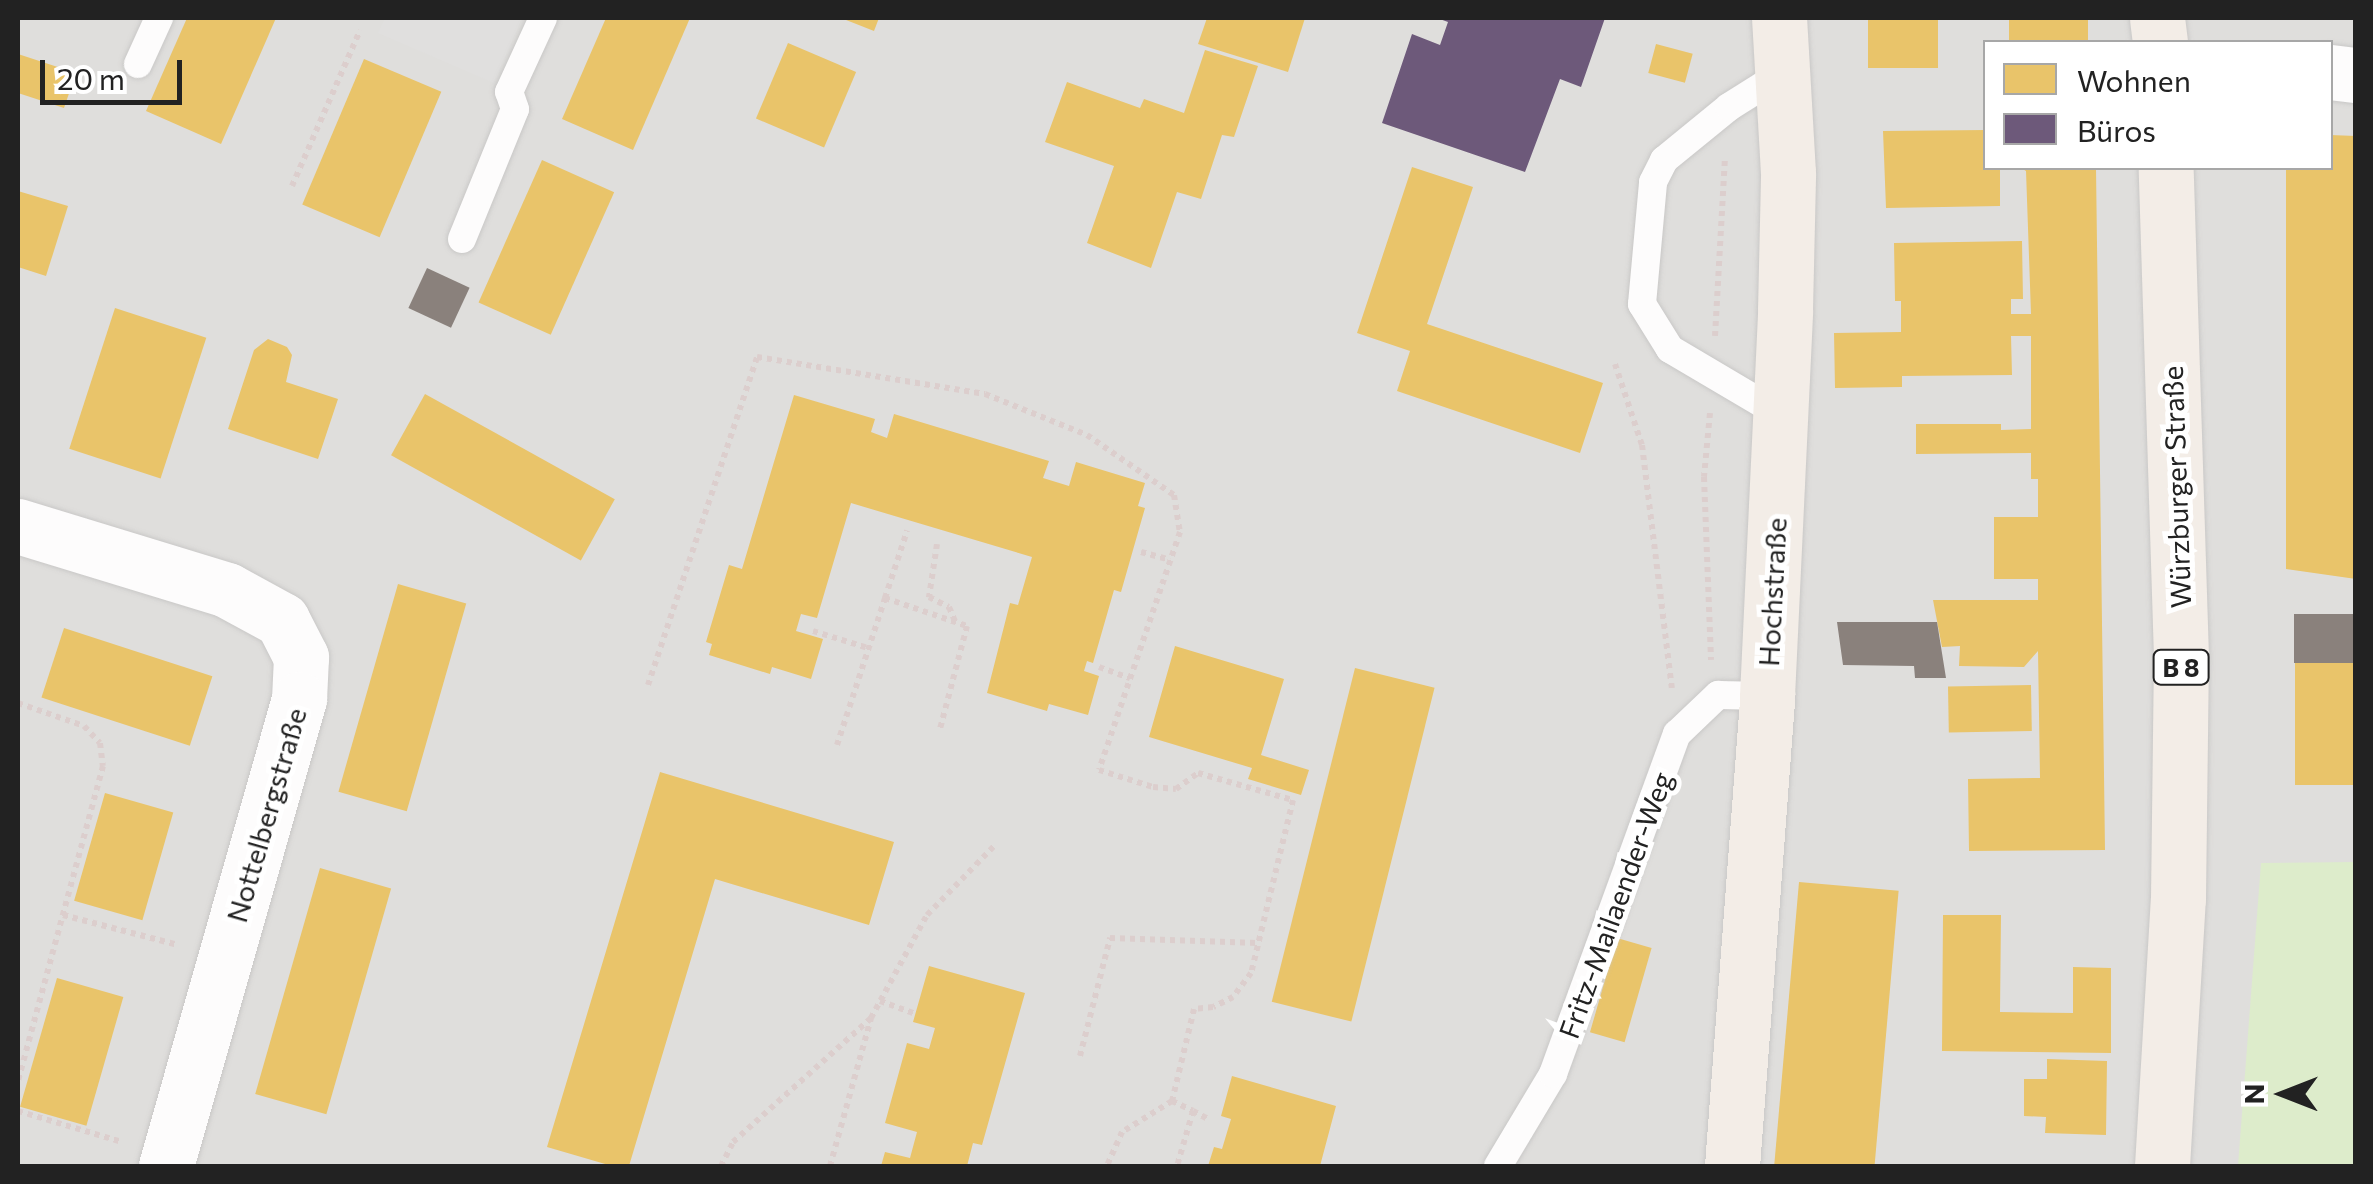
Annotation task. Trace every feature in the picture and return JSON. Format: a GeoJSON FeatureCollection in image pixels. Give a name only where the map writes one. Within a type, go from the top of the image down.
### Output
{"type":"FeatureCollection","features":[{"type":"Feature","properties":{"kind":"main road","name":"Hochstraße"},"geometry":{"type":"LineString","coordinates":[[1732,1166],[1768,696],[1780,414],[1788,173],[1779,18]]}},
{"type":"Feature","properties":{"kind":"main road","name":"Würzburger Straße"},"geometry":{"type":"LineString","coordinates":[[2162,1166],[2178,899],[2181,657],[2166,170]]}},
{"type":"Feature","properties":{"kind":"street","name":"Nottelbergstraße"},"geometry":{"type":"LineString","coordinates":[[18,526],[227,590],[282,620],[302,657],[299,700],[168,1161]]}},
{"type":"Feature","properties":{"kind":"lane"},"geometry":{"type":"LineString","coordinates":[[138,64],[159,18]]}},
{"type":"Feature","properties":{"kind":"lane"},"geometry":{"type":"LineString","coordinates":[[462,239],[516,109],[509,92],[543,18]]}},
{"type":"Feature","properties":{"kind":"lane"},"geometry":{"type":"LineString","coordinates":[[1780,414],[1670,349],[1642,304],[1653,182],[1664,160],[1728,107],[1783,72]]}},
{"type":"Feature","properties":{"kind":"lane","name":"Fritz-Mailaender-Weg"},"geometry":{"type":"LineString","coordinates":[[1498,1166],[1554,1074],[1677,734],[1718,695],[1768,696]]}},
{"type":"Feature","properties":{"kind":"path"},"geometry":{"type":"LineString","coordinates":[[292,186],[360,30]]}},
{"type":"Feature","properties":{"kind":"path"},"geometry":{"type":"LineString","coordinates":[[648,685],[757,357],[984,394],[1087,434],[1174,495],[1180,532],[1100,770],[1153,787],[1176,789],[1198,773],[1293,800],[1251,972],[1233,997],[1213,1007],[1194,1009],[1172,1101],[1122,1132],[1107,1166]]}},
{"type":"Feature","properties":{"kind":"path"},"geometry":{"type":"LineString","coordinates":[[1615,364],[1642,445],[1677,734]]}},
{"type":"Feature","properties":{"kind":"path"},"geometry":{"type":"LineString","coordinates":[[837,745],[907,530]]}},
{"type":"Feature","properties":{"kind":"path"},"geometry":{"type":"LineString","coordinates":[[937,544],[929,597],[949,608],[955,622]]}},
{"type":"Feature","properties":{"kind":"path"},"geometry":{"type":"LineString","coordinates":[[1142,552],[1170,560]]}},
{"type":"Feature","properties":{"kind":"path"},"geometry":{"type":"LineString","coordinates":[[885,598],[967,626],[940,729]]}},
{"type":"Feature","properties":{"kind":"path"},"geometry":{"type":"LineString","coordinates":[[813,631],[868,648]]}},
{"type":"Feature","properties":{"kind":"path"},"geometry":{"type":"LineString","coordinates":[[1098,667],[1130,678]]}},
{"type":"Feature","properties":{"kind":"path"},"geometry":{"type":"LineString","coordinates":[[18,703],[84,726],[100,743],[103,766],[18,1081]]}},
{"type":"Feature","properties":{"kind":"path"},"geometry":{"type":"LineString","coordinates":[[830,1166],[871,1018],[928,915],[996,844]]}},
{"type":"Feature","properties":{"kind":"path"},"geometry":{"type":"LineString","coordinates":[[63,915],[226,957]]}},
{"type":"Feature","properties":{"kind":"path"},"geometry":{"type":"LineString","coordinates":[[1080,1056],[1110,938],[1258,943]]}},
{"type":"Feature","properties":{"kind":"path"},"geometry":{"type":"LineString","coordinates":[[880,1002],[915,1014]]}},
{"type":"Feature","properties":{"kind":"path"},"geometry":{"type":"LineString","coordinates":[[721,1166],[732,1142],[871,1018]]}},
{"type":"Feature","properties":{"kind":"path"},"geometry":{"type":"LineString","coordinates":[[1172,1101],[1208,1118]]}},
{"type":"Feature","properties":{"kind":"path"},"geometry":{"type":"LineString","coordinates":[[18,1111],[168,1161]]}},
{"type":"Feature","properties":{"kind":"path"},"geometry":{"type":"LineString","coordinates":[[1177,1166],[1193,1112]]}},
{"type":"Feature","properties":{"kind":"shaded area"},"geometry":{"type":"Polygon","coordinates":[[[18,18],[2355,18],[2355,1166],[18,1166],[18,18]]]}},
{"type":"Feature","properties":{"kind":"shaded area"},"geometry":{"type":"Polygon","coordinates":[[[385,18],[522,18],[494,83],[378,33],[385,18]]]}},
{"type":"Feature","properties":{"kind":"green space"},"geometry":{"type":"Polygon","coordinates":[[[2355,862],[2355,1166],[2238,1166],[2261,863],[2355,862]]]}},
{"type":"Feature","properties":{"kind":"building: Wohnen"},"geometry":{"type":"Polygon","coordinates":[[[187,18],[276,18],[221,144],[146,111],[187,18]]]}},
{"type":"Feature","properties":{"kind":"building: Wohnen"},"geometry":{"type":"Polygon","coordinates":[[[606,18],[690,18],[633,150],[562,119],[606,18]]]}},
{"type":"Feature","properties":{"kind":"building: Wohnen"},"geometry":{"type":"Polygon","coordinates":[[[841,18],[879,18],[874,31],[841,18]]]}},
{"type":"Feature","properties":{"kind":"building: Wohnen"},"geometry":{"type":"Polygon","coordinates":[[[1207,18],[1305,18],[1288,72],[1198,44],[1207,18]]]}},
{"type":"Feature","properties":{"kind":"building: Wohnen"},"geometry":{"type":"Polygon","coordinates":[[[1868,18],[1938,18],[1938,68],[1868,68],[1868,18]]]}},
{"type":"Feature","properties":{"kind":"building: Wohnen"},"geometry":{"type":"Polygon","coordinates":[[[2009,18],[2088,18],[2088,40],[2009,40],[2009,18]]]}},
{"type":"Feature","properties":{"kind":"building: Wohnen"},"geometry":{"type":"Polygon","coordinates":[[[788,43],[856,72],[824,147],[756,118],[788,43]]]}},
{"type":"Feature","properties":{"kind":"building: Wohnen"},"geometry":{"type":"Polygon","coordinates":[[[1656,44],[1693,54],[1685,83],[1648,73],[1656,44]]]}},
{"type":"Feature","properties":{"kind":"building: Wohnen"},"geometry":{"type":"Polygon","coordinates":[[[1205,50],[1258,66],[1234,137],[1222,135],[1201,199],[1177,192],[1151,268],[1087,243],[1114,166],[1045,142],[1067,82],[1140,108],[1144,99],[1184,113],[1205,50]]]}},
{"type":"Feature","properties":{"kind":"building: Wohnen"},"geometry":{"type":"Polygon","coordinates":[[[18,54],[76,73],[64,108],[18,93],[18,54]]]}},
{"type":"Feature","properties":{"kind":"building: Wohnen"},"geometry":{"type":"Polygon","coordinates":[[[364,59],[441,92],[380,237],[302,204],[364,59]]]}},
{"type":"Feature","properties":{"kind":"building: Wohnen"},"geometry":{"type":"Polygon","coordinates":[[[1983,130],[1983,170],[2000,170],[2000,206],[1886,208],[1883,131],[1983,130]]]}},
{"type":"Feature","properties":{"kind":"building: Wohnen"},"geometry":{"type":"Polygon","coordinates":[[[2333,135],[2356,136],[2356,579],[2286,569],[2286,170],[2333,170],[2333,135]]]}},
{"type":"Feature","properties":{"kind":"building: Wohnen"},"geometry":{"type":"Polygon","coordinates":[[[542,160],[614,192],[551,335],[479,303],[542,160]]]}},
{"type":"Feature","properties":{"kind":"building: Wohnen"},"geometry":{"type":"Polygon","coordinates":[[[1412,167],[1473,187],[1427,324],[1603,383],[1580,453],[1397,391],[1410,351],[1357,333],[1412,167]]]}},
{"type":"Feature","properties":{"kind":"building: Wohnen"},"geometry":{"type":"Polygon","coordinates":[[[2096,170],[2105,850],[1969,851],[1968,779],[2040,778],[2038,651],[2024,667],[1959,666],[1960,646],[1942,647],[1933,600],[2038,600],[2038,579],[1994,579],[1994,517],[2038,517],[2038,479],[2031,479],[2031,453],[1916,454],[1916,424],[2001,424],[2001,430],[2031,429],[2031,336],[2011,336],[2012,375],[1902,376],[1902,387],[1835,388],[1834,333],[1901,332],[1901,301],[1895,301],[1894,243],[2022,241],[2023,299],[2011,299],[2011,314],[2031,314],[2026,171],[2096,170]]]}},
{"type":"Feature","properties":{"kind":"building: Wohnen"},"geometry":{"type":"Polygon","coordinates":[[[18,191],[68,206],[46,276],[18,267],[18,191]]]}},
{"type":"Feature","properties":{"kind":"building: Wohnen"},"geometry":{"type":"Polygon","coordinates":[[[115,308],[206,338],[161,478],[69,449],[115,308]]]}},
{"type":"Feature","properties":{"kind":"building: Wohnen"},"geometry":{"type":"Polygon","coordinates":[[[268,339],[287,347],[292,355],[286,382],[338,399],[318,459],[228,429],[254,350],[268,339]]]}},
{"type":"Feature","properties":{"kind":"building: Wohnen"},"geometry":{"type":"Polygon","coordinates":[[[425,394],[615,499],[581,560],[391,455],[425,394]]]}},
{"type":"Feature","properties":{"kind":"building: Wohnen"},"geometry":{"type":"Polygon","coordinates":[[[794,395],[875,419],[871,432],[887,438],[894,414],[1049,461],[1043,478],[1069,486],[1076,462],[1145,483],[1138,506],[1145,508],[1121,592],[1114,590],[1093,663],[1087,661],[1084,671],[1099,676],[1088,715],[1049,704],[1047,711],[987,693],[1010,603],[1018,605],[1032,557],[851,503],[817,618],[801,614],[796,631],[823,639],[811,679],[772,667],[770,674],[709,655],[712,644],[706,642],[729,565],[742,569],[794,395]]]}},
{"type":"Feature","properties":{"kind":"building: Wohnen"},"geometry":{"type":"Polygon","coordinates":[[[398,584],[466,604],[407,811],[338,792],[398,584]]]}},
{"type":"Feature","properties":{"kind":"building: Wohnen"},"geometry":{"type":"Polygon","coordinates":[[[64,628],[212,676],[190,746],[41,697],[64,628]]]}},
{"type":"Feature","properties":{"kind":"building: Wohnen"},"geometry":{"type":"Polygon","coordinates":[[[1175,646],[1284,679],[1261,755],[1309,770],[1301,795],[1248,779],[1252,768],[1149,737],[1175,646]]]}},
{"type":"Feature","properties":{"kind":"building: Wohnen"},"geometry":{"type":"Polygon","coordinates":[[[2295,663],[2356,663],[2356,785],[2295,785],[2295,663]]]}},
{"type":"Feature","properties":{"kind":"building: Wohnen"},"geometry":{"type":"Polygon","coordinates":[[[1355,668],[1435,688],[1351,1022],[1272,1002],[1355,668]]]}},
{"type":"Feature","properties":{"kind":"building: Wohnen"},"geometry":{"type":"Polygon","coordinates":[[[2031,685],[2032,731],[1949,732],[1948,686],[2031,685]]]}},
{"type":"Feature","properties":{"kind":"building: Wohnen"},"geometry":{"type":"Polygon","coordinates":[[[660,772],[894,842],[869,925],[715,879],[629,1166],[612,1166],[547,1147],[660,772]]]}},
{"type":"Feature","properties":{"kind":"building: Wohnen"},"geometry":{"type":"Polygon","coordinates":[[[105,793],[173,813],[142,920],[74,901],[105,793]]]}},
{"type":"Feature","properties":{"kind":"building: Wohnen"},"geometry":{"type":"Polygon","coordinates":[[[320,868],[391,888],[326,1114],[255,1094],[320,868]]]}},
{"type":"Feature","properties":{"kind":"building: Wohnen"},"geometry":{"type":"Polygon","coordinates":[[[1799,882],[1899,891],[1875,1166],[1774,1166],[1799,882]]]}},
{"type":"Feature","properties":{"kind":"building: Wohnen"},"geometry":{"type":"Polygon","coordinates":[[[1943,915],[2001,915],[2000,1012],[2073,1013],[2073,967],[2111,968],[2111,1053],[1942,1051],[1943,915]]]}},
{"type":"Feature","properties":{"kind":"building: Wohnen"},"geometry":{"type":"Polygon","coordinates":[[[1617,938],[1652,948],[1625,1042],[1590,1032],[1617,938]]]}},
{"type":"Feature","properties":{"kind":"building: Wohnen"},"geometry":{"type":"Polygon","coordinates":[[[929,966],[1025,993],[982,1145],[973,1143],[967,1166],[881,1166],[885,1152],[910,1158],[917,1132],[885,1123],[907,1043],[929,1049],[935,1028],[913,1022],[929,966]]]}},
{"type":"Feature","properties":{"kind":"building: Wohnen"},"geometry":{"type":"Polygon","coordinates":[[[57,978],[123,997],[86,1126],[20,1107],[57,978]]]}},
{"type":"Feature","properties":{"kind":"building: Wohnen"},"geometry":{"type":"Polygon","coordinates":[[[2047,1059],[2107,1061],[2106,1135],[2045,1133],[2046,1117],[2024,1116],[2024,1079],[2047,1079],[2047,1059]]]}},
{"type":"Feature","properties":{"kind":"building: Wohnen"},"geometry":{"type":"Polygon","coordinates":[[[1232,1076],[1336,1106],[1320,1166],[1208,1166],[1214,1147],[1222,1149],[1231,1119],[1221,1116],[1232,1076]]]}},
{"type":"Feature","properties":{"kind":"building: Büros"},"geometry":{"type":"Polygon","coordinates":[[[1437,18],[1605,18],[1581,87],[1560,79],[1525,172],[1382,123],[1412,34],[1440,45],[1448,22],[1437,18]]]}},
{"type":"Feature","properties":{"kind":"building: Industrie"},"geometry":{"type":"Polygon","coordinates":[[[427,268],[470,288],[451,328],[408,308],[427,268]]]}},
{"type":"Feature","properties":{"kind":"building: Industrie"},"geometry":{"type":"Polygon","coordinates":[[[2294,614],[2356,614],[2356,663],[2294,663],[2294,614]]]}},
{"type":"Feature","properties":{"kind":"building: Industrie"},"geometry":{"type":"Polygon","coordinates":[[[1837,622],[1937,622],[1946,678],[1915,678],[1914,666],[1843,665],[1837,622]]]}}]}
